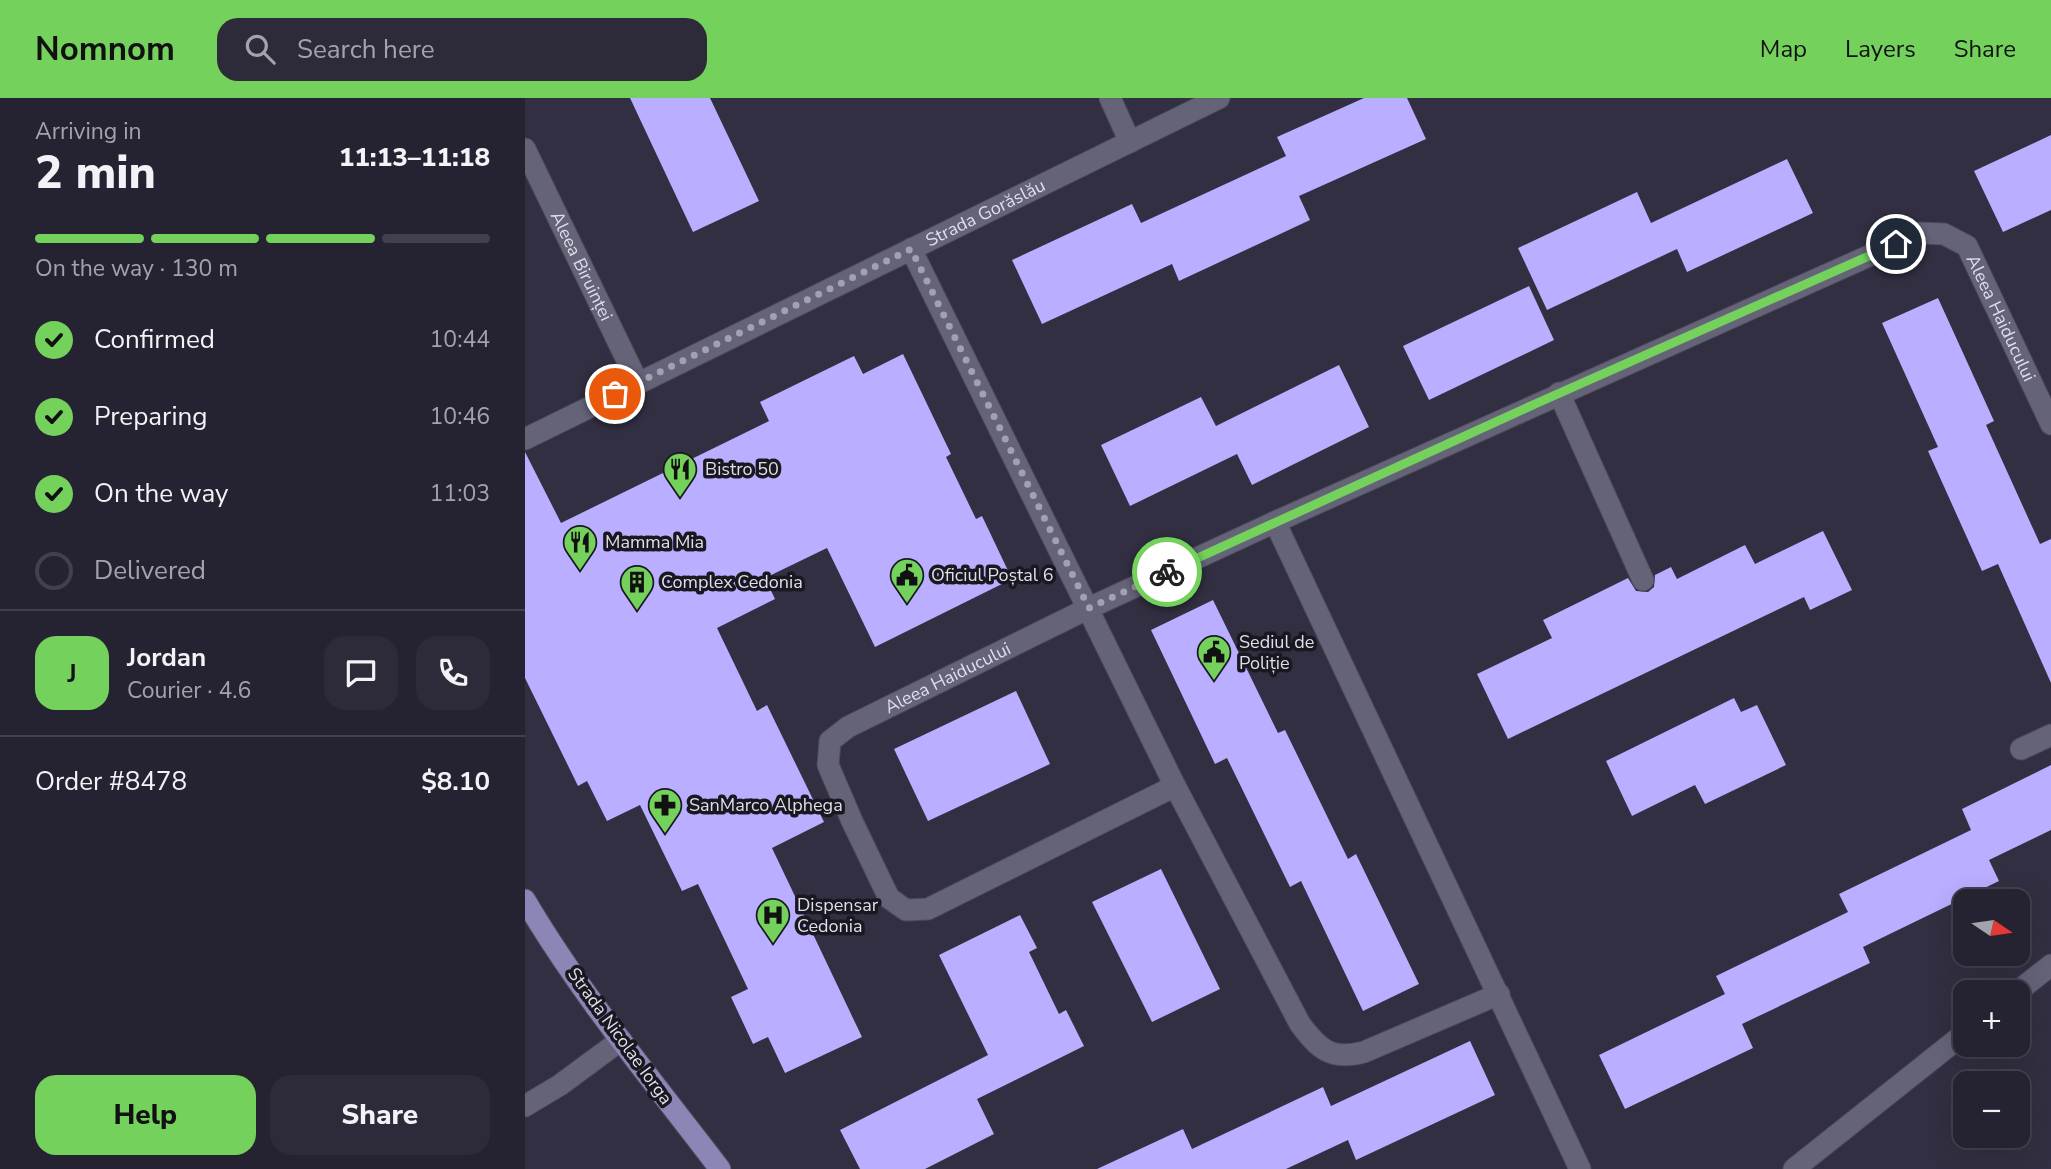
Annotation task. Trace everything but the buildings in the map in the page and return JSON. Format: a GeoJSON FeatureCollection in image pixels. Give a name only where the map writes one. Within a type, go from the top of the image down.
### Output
{"type":"FeatureCollection","features":[{"type":"Feature","properties":{"kind":"main road","name":"Strada Nicolae Iorga"},"geometry":{"type":"LineString","coordinates":[[525,900],[551,942],[621,1040],[720,1169]]}},
{"type":"Feature","properties":{"kind":"street"},"geometry":{"type":"LineString","coordinates":[[1110,98],[1130,142]]}},
{"type":"Feature","properties":{"kind":"street","name":"Strada Gorăslău"},"geometry":{"type":"LineString","coordinates":[[525,439],[1219,98]]}},
{"type":"Feature","properties":{"kind":"street","name":"Aleea Biruinței"},"geometry":{"type":"LineString","coordinates":[[525,149],[638,383]]}},
{"type":"Feature","properties":{"kind":"street","name":"Aleea Haiducului"},"geometry":{"type":"LineString","coordinates":[[1175,786],[928,909],[906,909],[889,898],[852,821],[828,765],[830,741],[848,727],[1089,608],[1559,393],[1920,233],[1944,234],[1967,246],[2051,424]]}},
{"type":"Feature","properties":{"kind":"street"},"geometry":{"type":"LineString","coordinates":[[911,249],[1175,786],[1300,1024],[1314,1043],[1327,1053],[1349,1056],[1364,1052],[1499,993]]}},
{"type":"Feature","properties":{"kind":"street"},"geometry":{"type":"LineString","coordinates":[[1559,393],[1643,580]]}},
{"type":"Feature","properties":{"kind":"street"},"geometry":{"type":"LineString","coordinates":[[1275,522],[1580,1169]]}},
{"type":"Feature","properties":{"kind":"street"},"geometry":{"type":"LineString","coordinates":[[2021,748],[2051,735]]}},
{"type":"Feature","properties":{"kind":"street"},"geometry":{"type":"LineString","coordinates":[[2030,982],[2051,965]]}},
{"type":"Feature","properties":{"kind":"street"},"geometry":{"type":"LineString","coordinates":[[525,1106],[560,1085],[621,1040]]}},
{"type":"Feature","properties":{"kind":"street"},"geometry":{"type":"LineString","coordinates":[[1794,1169],[1953,1043]]}},
{"type":"Feature","properties":{"kind":"way so far"},"geometry":{"type":"LineString","coordinates":[[615,394],[911,249],[1089,608],[1167,572]]}},
{"type":"Feature","properties":{"kind":"place","name":"Bistro 50"},"geometry":{"type":"Point","coordinates":[680,499]}},
{"type":"Feature","properties":{"kind":"place","name":"Mamma Mia"},"geometry":{"type":"Point","coordinates":[580,572]}},
{"type":"Feature","properties":{"kind":"place","name":"Oficiul Poștal 6"},"geometry":{"type":"Point","coordinates":[907,605]}},
{"type":"Feature","properties":{"kind":"place","name":"Complex Cedonia"},"geometry":{"type":"Point","coordinates":[637,612]}},
{"type":"Feature","properties":{"kind":"place","name":"Sediul de Poliție"},"geometry":{"type":"Point","coordinates":[1214,682]}},
{"type":"Feature","properties":{"kind":"place","name":"SanMarco Alphega"},"geometry":{"type":"Point","coordinates":[665,835]}},
{"type":"Feature","properties":{"kind":"place","name":"Dispensar Cedonia"},"geometry":{"type":"Point","coordinates":[773,945]}},
{"type":"Feature","properties":{"kind":"route"},"geometry":{"type":"LineString","coordinates":[[1167,572],[1535,404],[1896,244]]}}]}
